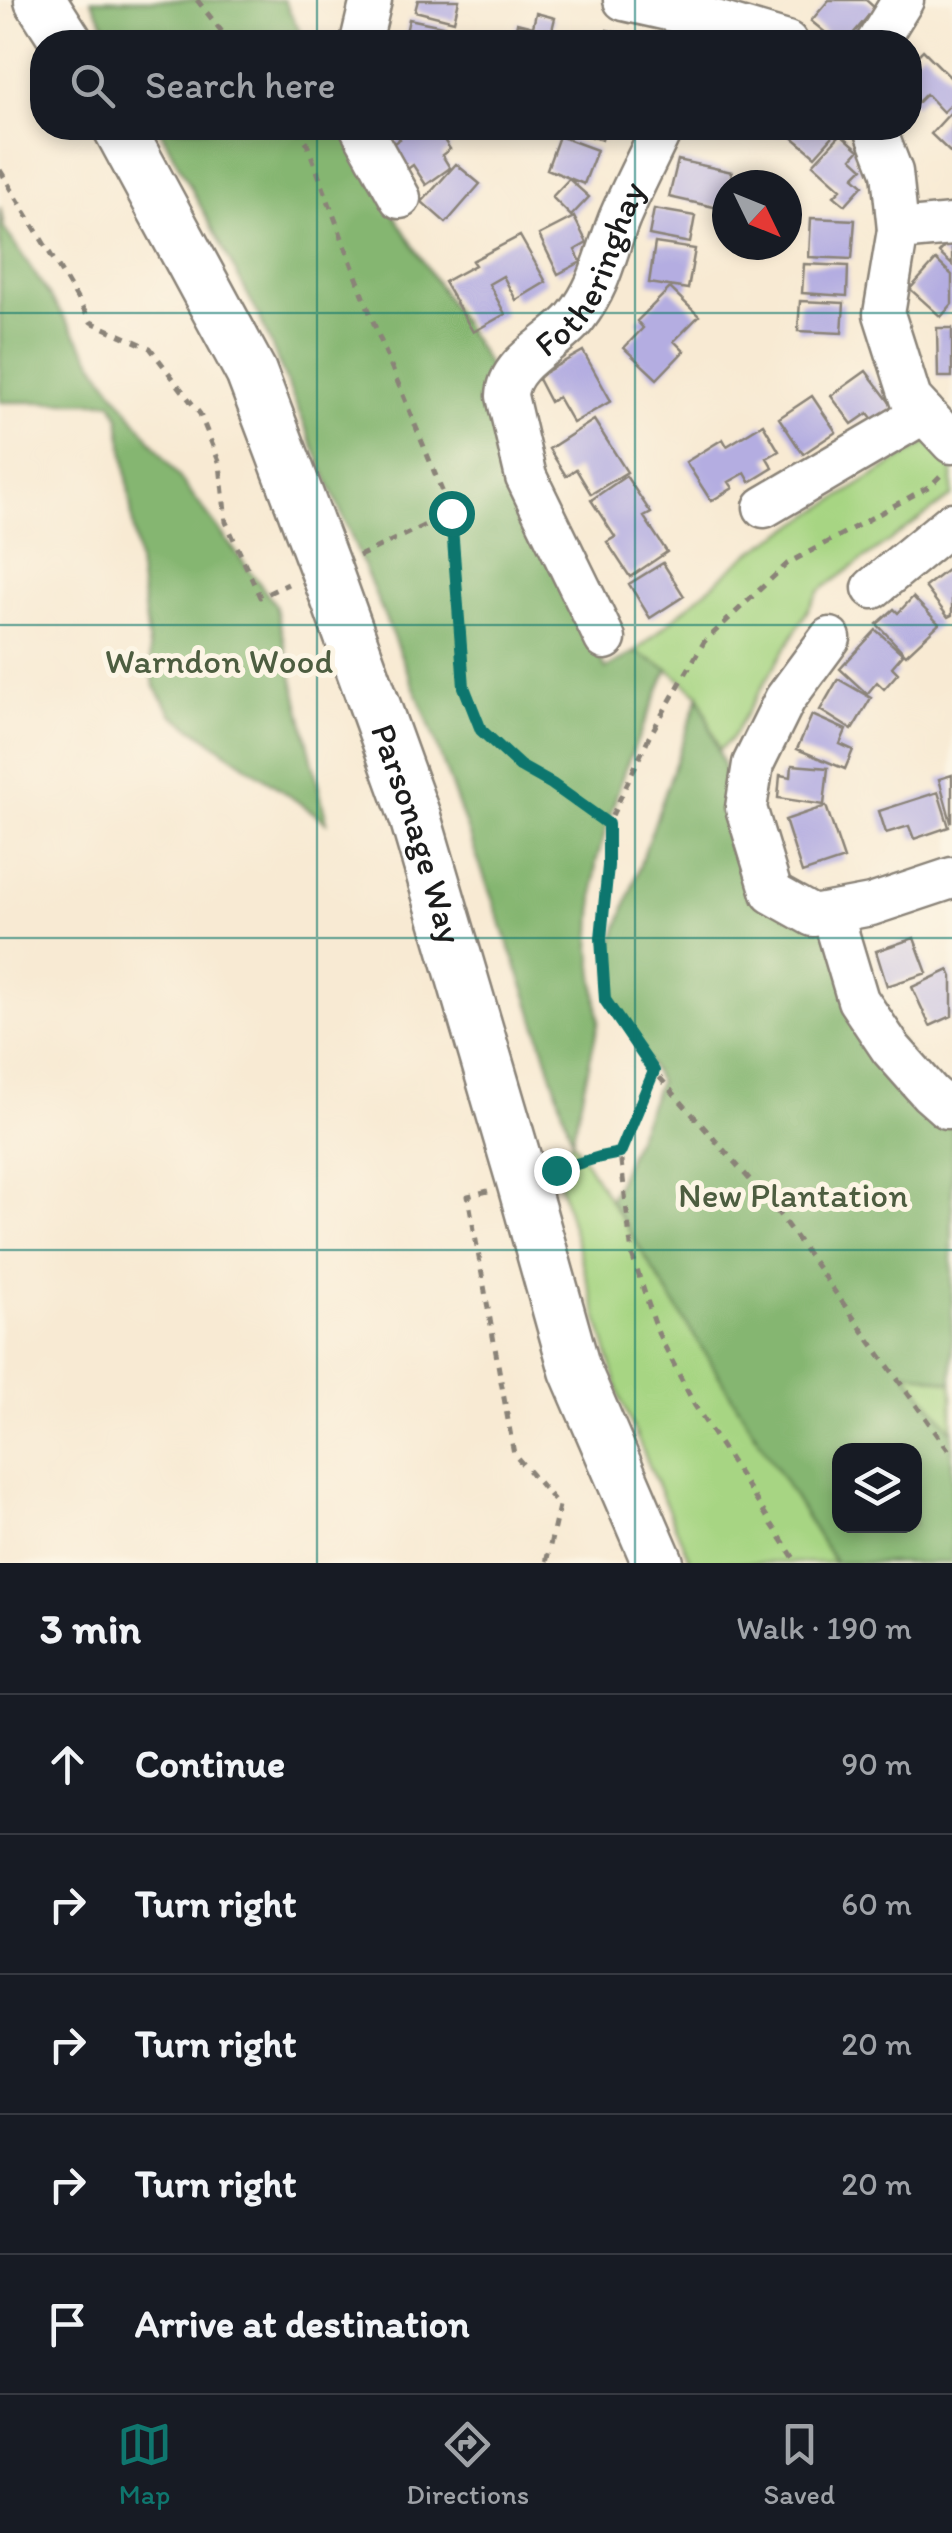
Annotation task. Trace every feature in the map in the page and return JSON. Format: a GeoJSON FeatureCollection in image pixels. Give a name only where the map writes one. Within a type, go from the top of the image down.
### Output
{"type":"FeatureCollection","features":[{"type":"Feature","properties":{"kind":"main road"},"geometry":{"type":"LineString","coordinates":[[40,0],[59,30]]}},
{"type":"Feature","properties":{"kind":"main road","name":"Parsonage Way"},"geometry":{"type":"LineString","coordinates":[[125,140],[250,372],[326,570],[414,817],[575,1370],[658,1563]]}},
{"type":"Feature","properties":{"kind":"street"},"geometry":{"type":"LineString","coordinates":[[364,30],[371,0]]}},
{"type":"Feature","properties":{"kind":"street"},"geometry":{"type":"LineString","coordinates":[[624,0],[703,30]]}},
{"type":"Feature","properties":{"kind":"street"},"geometry":{"type":"LineString","coordinates":[[884,30],[903,0]]}},
{"type":"Feature","properties":{"kind":"street"},"geometry":{"type":"LineString","coordinates":[[368,140],[400,198]]}},
{"type":"Feature","properties":{"kind":"street","name":"Fotheringhay"},"geometry":{"type":"LineString","coordinates":[[605,639],[526,477],[508,387],[514,373],[574,321],[596,290],[619,219],[656,140]]}},
{"type":"Feature","properties":{"kind":"street"},"geometry":{"type":"LineString","coordinates":[[880,140],[892,172],[898,230],[884,314],[911,400],[924,413],[946,459]]}},
{"type":"Feature","properties":{"kind":"street"},"geometry":{"type":"LineString","coordinates":[[898,230],[952,225]]}},
{"type":"Feature","properties":{"kind":"street"},"geometry":{"type":"LineString","coordinates":[[764,507],[924,413]]}},
{"type":"Feature","properties":{"kind":"street"},"geometry":{"type":"LineString","coordinates":[[873,588],[952,523]]}},
{"type":"Feature","properties":{"kind":"street"},"geometry":{"type":"LineString","coordinates":[[830,638],[784,699],[753,764],[746,808],[772,893],[813,916],[871,905],[952,878]]}},
{"type":"Feature","properties":{"kind":"street"},"geometry":{"type":"LineString","coordinates":[[832,913],[858,1000],[892,1049],[948,1108]]}},
{"type":"Feature","properties":{"kind":"path"},"geometry":{"type":"LineString","coordinates":[[198,0],[221,30]]}},
{"type":"Feature","properties":{"kind":"path"},"geometry":{"type":"LineString","coordinates":[[306,140],[376,329],[451,513],[464,687],[481,730],[520,766],[608,824]]}},
{"type":"Feature","properties":{"kind":"path"},"geometry":{"type":"LineString","coordinates":[[0,170],[91,322],[150,348],[200,414],[220,464],[226,522],[260,597],[280,587]]}},
{"type":"Feature","properties":{"kind":"path"},"geometry":{"type":"LineString","coordinates":[[946,459],[930,486],[787,564],[704,642],[649,737],[608,824],[601,938],[605,1000],[654,1071],[774,1207],[952,1455]]}},
{"type":"Feature","properties":{"kind":"path"},"geometry":{"type":"LineString","coordinates":[[352,559],[451,513]]}},
{"type":"Feature","properties":{"kind":"path"},"geometry":{"type":"LineString","coordinates":[[654,1071],[620,1153],[632,1255],[658,1333],[695,1406],[797,1563]]}},
{"type":"Feature","properties":{"kind":"path"},"geometry":{"type":"LineString","coordinates":[[556,1170],[620,1153]]}},
{"type":"Feature","properties":{"kind":"path"},"geometry":{"type":"LineString","coordinates":[[494,1189],[468,1196],[514,1454],[559,1506],[546,1563]]}},
{"type":"Feature","properties":{"kind":"green space"},"geometry":{"type":"Polygon","coordinates":[[[91,0],[284,0],[299,30],[107,30],[91,0]]]}},
{"type":"Feature","properties":{"kind":"green space"},"geometry":{"type":"Polygon","coordinates":[[[165,140],[352,140],[367,172],[491,369],[514,479],[606,669],[635,652],[668,669],[624,771],[596,862],[591,949],[599,1020],[572,1140],[528,998],[426,716],[260,318],[165,140]]]}},
{"type":"Feature","properties":{"kind":"green space","name":"Warndon Wood"},"geometry":{"type":"Polygon","coordinates":[[[0,207],[4,228],[110,386],[275,604],[327,822],[172,714],[154,685],[119,417],[112,402],[0,402],[0,207]]]}},
{"type":"Feature","properties":{"kind":"green space"},"geometry":{"type":"Polygon","coordinates":[[[928,442],[952,470],[952,496],[819,591],[732,738],[719,750],[699,695],[668,669],[635,652],[747,555],[928,442]]]}},
{"type":"Feature","properties":{"kind":"green space","name":"New Plantation"},"geometry":{"type":"Polygon","coordinates":[[[699,695],[763,881],[823,924],[952,1121],[952,1383],[904,1371],[952,1431],[952,1563],[835,1563],[610,1200],[659,1082],[611,994],[612,945],[699,695]]]}},
{"type":"Feature","properties":{"kind":"green space"},"geometry":{"type":"Polygon","coordinates":[[[572,1140],[835,1563],[691,1563],[621,1400],[556,1170],[572,1140]]]}},
{"type":"Feature","properties":{"kind":"green space"},"geometry":{"type":"Polygon","coordinates":[[[903,1370],[952,1383],[952,1431],[903,1370]]]}},
{"type":"Feature","properties":{"kind":"building"},"geometry":{"type":"Polygon","coordinates":[[[418,0],[459,0],[454,21],[415,11],[418,0]]]}},
{"type":"Feature","properties":{"kind":"building"},"geometry":{"type":"Polygon","coordinates":[[[829,0],[866,0],[875,8],[856,30],[822,30],[811,21],[829,0]]]}},
{"type":"Feature","properties":{"kind":"building"},"geometry":{"type":"Polygon","coordinates":[[[536,13],[555,18],[552,30],[516,30],[517,23],[533,27],[536,13]]]}},
{"type":"Feature","properties":{"kind":"building"},"geometry":{"type":"Polygon","coordinates":[[[409,19],[447,27],[446,30],[407,30],[409,19]]]}},
{"type":"Feature","properties":{"kind":"building"},"geometry":{"type":"Polygon","coordinates":[[[922,51],[952,79],[952,103],[943,112],[926,94],[922,98],[922,51]]]}},
{"type":"Feature","properties":{"kind":"building"},"geometry":{"type":"Polygon","coordinates":[[[952,111],[952,154],[931,134],[952,111]]]}},
{"type":"Feature","properties":{"kind":"building"},"geometry":{"type":"Polygon","coordinates":[[[398,140],[444,140],[450,149],[442,155],[450,168],[426,185],[413,165],[402,173],[386,148],[398,140]]]}},
{"type":"Feature","properties":{"kind":"building"},"geometry":{"type":"Polygon","coordinates":[[[558,140],[570,140],[597,150],[584,184],[547,169],[558,140]]]}},
{"type":"Feature","properties":{"kind":"building"},"geometry":{"type":"Polygon","coordinates":[[[796,140],[829,140],[815,156],[796,140]]]}},
{"type":"Feature","properties":{"kind":"building"},"geometry":{"type":"Polygon","coordinates":[[[835,140],[848,140],[859,150],[852,158],[863,168],[854,177],[863,185],[845,205],[834,196],[841,189],[813,164],[835,140]]]}},
{"type":"Feature","properties":{"kind":"building"},"geometry":{"type":"Polygon","coordinates":[[[678,160],[723,170],[712,170],[712,207],[669,197],[678,160]]]}},
{"type":"Feature","properties":{"kind":"building"},"geometry":{"type":"Polygon","coordinates":[[[456,164],[480,184],[446,223],[422,202],[456,164]]]}},
{"type":"Feature","properties":{"kind":"building"},"geometry":{"type":"Polygon","coordinates":[[[569,179],[589,197],[571,216],[552,197],[569,179]]]}},
{"type":"Feature","properties":{"kind":"building"},"geometry":{"type":"Polygon","coordinates":[[[654,209],[695,216],[690,243],[649,235],[654,209]]]}},
{"type":"Feature","properties":{"kind":"building"},"geometry":{"type":"Polygon","coordinates":[[[574,217],[587,243],[575,250],[581,262],[558,274],[539,235],[574,217]]]}},
{"type":"Feature","properties":{"kind":"building"},"geometry":{"type":"Polygon","coordinates":[[[811,218],[855,220],[852,259],[809,257],[811,218]]]}},
{"type":"Feature","properties":{"kind":"building"},"geometry":{"type":"Polygon","coordinates":[[[520,236],[546,282],[516,300],[503,276],[489,284],[505,314],[473,332],[444,282],[475,265],[472,261],[520,236]]]}},
{"type":"Feature","properties":{"kind":"building"},"geometry":{"type":"Polygon","coordinates":[[[952,238],[952,265],[939,253],[952,238]]]}},
{"type":"Feature","properties":{"kind":"building"},"geometry":{"type":"Polygon","coordinates":[[[655,243],[695,249],[688,289],[649,283],[655,243]]]}},
{"type":"Feature","properties":{"kind":"building"},"geometry":{"type":"Polygon","coordinates":[[[936,260],[952,275],[952,304],[941,317],[910,289],[936,260]]]}},
{"type":"Feature","properties":{"kind":"building"},"geometry":{"type":"Polygon","coordinates":[[[804,264],[848,266],[847,296],[802,293],[804,264]]]}},
{"type":"Feature","properties":{"kind":"building"},"geometry":{"type":"Polygon","coordinates":[[[670,288],[699,316],[674,341],[684,351],[657,379],[624,348],[643,328],[637,321],[670,288]]]}},
{"type":"Feature","properties":{"kind":"building"},"geometry":{"type":"Polygon","coordinates":[[[800,301],[844,303],[842,333],[798,331],[800,301]]]}},
{"type":"Feature","properties":{"kind":"building"},"geometry":{"type":"Polygon","coordinates":[[[937,328],[952,328],[952,377],[938,377],[937,328]]]}},
{"type":"Feature","properties":{"kind":"building"},"geometry":{"type":"Polygon","coordinates":[[[583,351],[611,401],[573,423],[558,397],[550,402],[537,377],[583,351]]]}},
{"type":"Feature","properties":{"kind":"building"},"geometry":{"type":"Polygon","coordinates":[[[866,371],[894,408],[875,422],[868,413],[852,424],[831,396],[866,371]]]}},
{"type":"Feature","properties":{"kind":"building"},"geometry":{"type":"Polygon","coordinates":[[[812,396],[836,432],[803,454],[779,418],[812,396]]]}},
{"type":"Feature","properties":{"kind":"building"},"geometry":{"type":"Polygon","coordinates":[[[594,420],[627,472],[591,494],[576,469],[566,476],[549,449],[594,420]]]}},
{"type":"Feature","properties":{"kind":"building"},"geometry":{"type":"Polygon","coordinates":[[[763,424],[779,451],[767,458],[773,468],[750,482],[745,473],[729,482],[733,488],[711,501],[686,462],[723,439],[727,446],[763,424]]]}},
{"type":"Feature","properties":{"kind":"building"},"geometry":{"type":"Polygon","coordinates":[[[626,476],[651,513],[644,517],[667,552],[630,577],[607,542],[615,537],[591,500],[626,476]]]}},
{"type":"Feature","properties":{"kind":"building"},"geometry":{"type":"Polygon","coordinates":[[[663,563],[684,596],[650,618],[629,584],[663,563]]]}},
{"type":"Feature","properties":{"kind":"building"},"geometry":{"type":"Polygon","coordinates":[[[952,566],[952,615],[948,617],[925,587],[952,566]]]}},
{"type":"Feature","properties":{"kind":"building"},"geometry":{"type":"Polygon","coordinates":[[[913,597],[939,624],[906,655],[877,624],[894,609],[898,613],[913,597]]]}},
{"type":"Feature","properties":{"kind":"building"},"geometry":{"type":"Polygon","coordinates":[[[876,630],[903,654],[892,667],[898,673],[884,689],[877,682],[867,694],[840,669],[876,630]]]}},
{"type":"Feature","properties":{"kind":"building"},"geometry":{"type":"Polygon","coordinates":[[[838,679],[871,698],[852,730],[820,710],[838,679]]]}},
{"type":"Feature","properties":{"kind":"building"},"geometry":{"type":"Polygon","coordinates":[[[812,715],[846,730],[840,744],[853,750],[845,769],[797,749],[812,715]]]}},
{"type":"Feature","properties":{"kind":"building"},"geometry":{"type":"Polygon","coordinates":[[[792,765],[828,768],[824,805],[778,798],[780,775],[791,777],[792,765]]]}},
{"type":"Feature","properties":{"kind":"building"},"geometry":{"type":"Polygon","coordinates":[[[952,775],[952,821],[951,822],[939,779],[952,775]]]}},
{"type":"Feature","properties":{"kind":"building"},"geometry":{"type":"Polygon","coordinates":[[[938,792],[949,827],[914,839],[909,826],[886,833],[879,811],[938,792]]]}},
{"type":"Feature","properties":{"kind":"building"},"geometry":{"type":"Polygon","coordinates":[[[826,806],[844,859],[802,873],[785,820],[826,806]]]}},
{"type":"Feature","properties":{"kind":"building"},"geometry":{"type":"Polygon","coordinates":[[[914,938],[927,973],[887,986],[876,951],[914,938]]]}},
{"type":"Feature","properties":{"kind":"building"},"geometry":{"type":"Polygon","coordinates":[[[949,970],[952,1016],[930,1026],[912,987],[949,970]]]}},
{"type":"Feature","properties":{"kind":"route"},"geometry":{"type":"LineString","coordinates":[[451,513],[464,687],[481,730],[520,766],[608,824],[601,938],[605,1000],[654,1071],[620,1153],[556,1170]]}}]}
